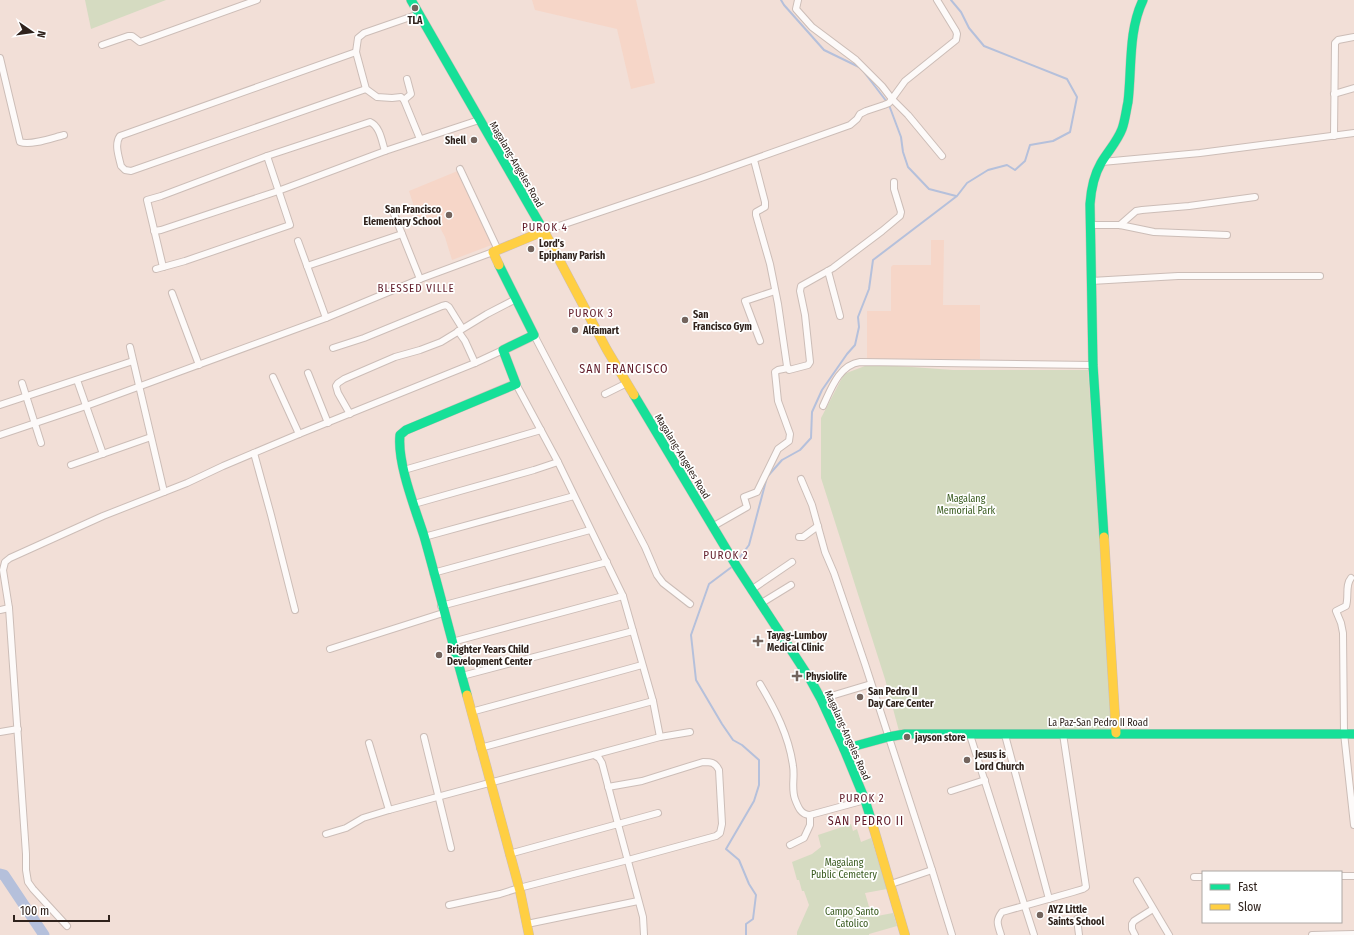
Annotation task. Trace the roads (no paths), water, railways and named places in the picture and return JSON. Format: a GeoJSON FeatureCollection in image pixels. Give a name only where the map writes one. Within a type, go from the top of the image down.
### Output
{"type":"FeatureCollection","features":[{"type":"Feature","properties":{"kind":"street"},"geometry":{"type":"LineString","coordinates":[[102,45],[128,36],[132,36],[140,42],[257,0]]}},
{"type":"Feature","properties":{"kind":"street","name":"Magalang-Angeles Road"},"geometry":{"type":"LineString","coordinates":[[411,0],[544,231],[607,350],[712,527],[760,604],[810,678],[844,749],[865,800],[905,935]]}},
{"type":"Feature","properties":{"kind":"street"},"geometry":{"type":"LineString","coordinates":[[798,0],[796,9],[812,27],[856,60],[908,115],[942,156]]}},
{"type":"Feature","properties":{"kind":"street"},"geometry":{"type":"LineString","coordinates":[[0,435],[139,387],[326,318],[420,279],[544,231],[754,160],[850,125],[857,120],[860,114],[884,105],[892,99],[906,81],[956,40],[956,30],[937,0]]}},
{"type":"Feature","properties":{"kind":"street"},"geometry":{"type":"LineString","coordinates":[[1116,733],[1093,365],[1090,204],[1092,186],[1102,162],[1116,143],[1124,125],[1134,29],[1138,9],[1143,0]]}},
{"type":"Feature","properties":{"kind":"street"},"geometry":{"type":"LineString","coordinates":[[419,14],[364,33],[358,38],[356,52],[366,89],[377,97],[401,97],[404,100],[420,140]]}},
{"type":"Feature","properties":{"kind":"street"},"geometry":{"type":"LineString","coordinates":[[1334,136],[1335,43],[1338,40],[1354,37]]}},
{"type":"Feature","properties":{"kind":"street"},"geometry":{"type":"LineString","coordinates":[[356,52],[120,136],[116,143],[121,166],[125,170],[131,171],[366,89]]}},
{"type":"Feature","properties":{"kind":"street"},"geometry":{"type":"LineString","coordinates":[[0,58],[20,142],[24,144],[33,143],[64,135]]}},
{"type":"Feature","properties":{"kind":"street"},"geometry":{"type":"LineString","coordinates":[[404,100],[411,94],[407,79]]}},
{"type":"Feature","properties":{"kind":"street"},"geometry":{"type":"LineString","coordinates":[[1334,94],[1354,88]]}},
{"type":"Feature","properties":{"kind":"street"},"geometry":{"type":"LineString","coordinates":[[154,231],[278,191],[385,151],[480,120]]}},
{"type":"Feature","properties":{"kind":"street"},"geometry":{"type":"LineString","coordinates":[[163,267],[147,200],[267,156],[370,122],[377,128],[385,151]]}},
{"type":"Feature","properties":{"kind":"street"},"geometry":{"type":"LineString","coordinates":[[1102,162],[1200,153],[1354,133]]}},
{"type":"Feature","properties":{"kind":"street"},"geometry":{"type":"LineString","coordinates":[[156,270],[192,259],[290,224],[267,156]]}},
{"type":"Feature","properties":{"kind":"street"},"geometry":{"type":"LineString","coordinates":[[754,160],[765,202],[764,208],[755,213],[770,264],[788,368]]}},
{"type":"Feature","properties":{"kind":"street"},"geometry":{"type":"LineString","coordinates":[[460,168],[516,299],[645,547],[657,575],[670,589],[690,604]]}},
{"type":"Feature","properties":{"kind":"street"},"geometry":{"type":"LineString","coordinates":[[712,527],[747,507],[744,498],[757,492],[778,450],[789,441],[790,434],[778,401],[775,372],[778,370],[788,368],[789,370],[808,365],[810,362],[805,315],[800,288],[828,271],[900,216],[901,212],[894,189],[894,182]]}},
{"type":"Feature","properties":{"kind":"street"},"geometry":{"type":"LineString","coordinates":[[1120,225],[1136,211],[1256,197]]}},
{"type":"Feature","properties":{"kind":"street"},"geometry":{"type":"LineString","coordinates":[[392,209],[420,279]]}},
{"type":"Feature","properties":{"kind":"street"},"geometry":{"type":"LineString","coordinates":[[1090,225],[1120,225],[1154,232],[1226,235]]}},
{"type":"Feature","properties":{"kind":"street"},"geometry":{"type":"LineString","coordinates":[[307,266],[402,234]]}},
{"type":"Feature","properties":{"kind":"street"},"geometry":{"type":"LineString","coordinates":[[298,241],[326,318]]}},
{"type":"Feature","properties":{"kind":"street"},"geometry":{"type":"LineString","coordinates":[[828,271],[840,316]]}},
{"type":"Feature","properties":{"kind":"street"},"geometry":{"type":"LineString","coordinates":[[1091,281],[1178,276],[1320,276]]}},
{"type":"Feature","properties":{"kind":"street"},"geometry":{"type":"LineString","coordinates":[[760,341],[745,301],[775,291]]}},
{"type":"Feature","properties":{"kind":"street"},"geometry":{"type":"LineString","coordinates":[[172,293],[199,365]]}},
{"type":"Feature","properties":{"kind":"street"},"geometry":{"type":"LineString","coordinates":[[350,414],[338,392],[336,386],[338,383],[350,376],[395,357],[441,342],[460,329],[516,299]]}},
{"type":"Feature","properties":{"kind":"street"},"geometry":{"type":"LineString","coordinates":[[333,348],[364,338],[446,305],[450,307],[475,363]]}},
{"type":"Feature","properties":{"kind":"street"},"geometry":{"type":"LineString","coordinates":[[67,926],[28,882],[9,608],[4,570],[5,562],[10,558],[103,516],[164,492],[299,434],[475,363],[534,335]]}},
{"type":"Feature","properties":{"kind":"street"},"geometry":{"type":"LineString","coordinates":[[130,347],[164,492]]}},
{"type":"Feature","properties":{"kind":"street"},"geometry":{"type":"LineString","coordinates":[[503,350],[516,384],[558,462],[623,596],[653,701],[660,737]]}},
{"type":"Feature","properties":{"kind":"street"},"geometry":{"type":"LineString","coordinates":[[0,405],[133,361]]}},
{"type":"Feature","properties":{"kind":"street"},"geometry":{"type":"LineString","coordinates":[[823,406],[842,371],[853,363],[1093,365]]}},
{"type":"Feature","properties":{"kind":"street"},"geometry":{"type":"LineString","coordinates":[[308,373],[328,423]]}},
{"type":"Feature","properties":{"kind":"street"},"geometry":{"type":"LineString","coordinates":[[273,377],[299,434]]}},
{"type":"Feature","properties":{"kind":"street"},"geometry":{"type":"LineString","coordinates":[[77,380],[103,454]]}},
{"type":"Feature","properties":{"kind":"street"},"geometry":{"type":"LineString","coordinates":[[22,382],[41,443]]}},
{"type":"Feature","properties":{"kind":"street"},"geometry":{"type":"LineString","coordinates":[[605,394],[627,383]]}},
{"type":"Feature","properties":{"kind":"street"},"geometry":{"type":"LineString","coordinates":[[516,384],[406,430],[400,435],[399,445],[404,470],[424,537],[442,610],[462,676],[470,712],[519,888],[529,935]]}},
{"type":"Feature","properties":{"kind":"street"},"geometry":{"type":"LineString","coordinates":[[404,470],[541,430]]}},
{"type":"Feature","properties":{"kind":"street"},"geometry":{"type":"LineString","coordinates":[[71,465],[151,437]]}},
{"type":"Feature","properties":{"kind":"street"},"geometry":{"type":"LineString","coordinates":[[254,453],[295,610]]}},
{"type":"Feature","properties":{"kind":"street"},"geometry":{"type":"LineString","coordinates":[[414,504],[558,462]]}},
{"type":"Feature","properties":{"kind":"street"},"geometry":{"type":"LineString","coordinates":[[801,479],[812,505],[825,552],[834,573],[871,684],[952,935]]}},
{"type":"Feature","properties":{"kind":"street"},"geometry":{"type":"LineString","coordinates":[[424,537],[574,496]]}},
{"type":"Feature","properties":{"kind":"street"},"geometry":{"type":"LineString","coordinates":[[798,537],[803,537],[818,526]]}},
{"type":"Feature","properties":{"kind":"street"},"geometry":{"type":"LineString","coordinates":[[433,573],[590,530]]}},
{"type":"Feature","properties":{"kind":"street"},"geometry":{"type":"LineString","coordinates":[[330,649],[442,610],[607,562]]}},
{"type":"Feature","properties":{"kind":"street"},"geometry":{"type":"LineString","coordinates":[[751,590],[792,562]]}},
{"type":"Feature","properties":{"kind":"street"},"geometry":{"type":"LineString","coordinates":[[1346,606],[1348,599],[1348,582],[1351,578]]}},
{"type":"Feature","properties":{"kind":"street"},"geometry":{"type":"LineString","coordinates":[[760,604],[791,585]]}},
{"type":"Feature","properties":{"kind":"street"},"geometry":{"type":"LineString","coordinates":[[452,642],[623,596]]}},
{"type":"Feature","properties":{"kind":"street"},"geometry":{"type":"LineString","coordinates":[[1354,602],[1336,611],[1342,623],[1343,633],[1344,733],[1354,825]]}},
{"type":"Feature","properties":{"kind":"street"},"geometry":{"type":"LineString","coordinates":[[0,610],[9,608]]}},
{"type":"Feature","properties":{"kind":"street"},"geometry":{"type":"LineString","coordinates":[[462,676],[633,631]]}},
{"type":"Feature","properties":{"kind":"street"},"geometry":{"type":"LineString","coordinates":[[470,712],[642,665]]}},
{"type":"Feature","properties":{"kind":"street"},"geometry":{"type":"LineString","coordinates":[[760,684],[774,706],[788,744],[794,766],[792,787],[795,800],[800,811],[804,814],[810,815],[865,800]]}},
{"type":"Feature","properties":{"kind":"street"},"geometry":{"type":"LineString","coordinates":[[821,699],[871,684]]}},
{"type":"Feature","properties":{"kind":"street"},"geometry":{"type":"LineString","coordinates":[[480,748],[653,701]]}},
{"type":"Feature","properties":{"kind":"street"},"geometry":{"type":"LineString","coordinates":[[0,732],[18,730]]}},
{"type":"Feature","properties":{"kind":"street"},"geometry":{"type":"LineString","coordinates":[[326,834],[346,828],[363,818],[389,810],[660,737],[690,732]]}},
{"type":"Feature","properties":{"kind":"street","name":"La Paz-San Pedro II Road"},"geometry":{"type":"LineString","coordinates":[[844,749],[888,737],[906,734],[1354,734]]}},
{"type":"Feature","properties":{"kind":"street"},"geometry":{"type":"LineString","coordinates":[[1001,935],[997,923],[1002,912],[1086,887],[1063,734]]}},
{"type":"Feature","properties":{"kind":"street"},"geometry":{"type":"LineString","coordinates":[[970,735],[1034,935]]}},
{"type":"Feature","properties":{"kind":"street"},"geometry":{"type":"LineString","coordinates":[[1005,735],[1049,899]]}},
{"type":"Feature","properties":{"kind":"street"},"geometry":{"type":"LineString","coordinates":[[424,737],[451,848]]}},
{"type":"Feature","properties":{"kind":"street"},"geometry":{"type":"LineString","coordinates":[[369,743],[389,810]]}},
{"type":"Feature","properties":{"kind":"street"},"geometry":{"type":"LineString","coordinates":[[594,755],[599,758],[602,763],[628,860],[642,918],[644,935]]}},
{"type":"Feature","properties":{"kind":"street"},"geometry":{"type":"LineString","coordinates":[[449,905],[500,894],[719,834],[722,824],[719,770],[715,763],[703,762],[642,781],[608,787]]}},
{"type":"Feature","properties":{"kind":"street"},"geometry":{"type":"LineString","coordinates":[[951,791],[985,780]]}},
{"type":"Feature","properties":{"kind":"street"},"geometry":{"type":"LineString","coordinates":[[509,854],[658,813]]}},
{"type":"Feature","properties":{"kind":"street"},"geometry":{"type":"LineString","coordinates":[[790,845],[804,838],[810,825],[810,815]]}},
{"type":"Feature","properties":{"kind":"street"},"geometry":{"type":"LineString","coordinates":[[891,884],[932,870]]}},
{"type":"Feature","properties":{"kind":"street"},"geometry":{"type":"LineString","coordinates":[[1342,876],[1354,876]]}},
{"type":"Feature","properties":{"kind":"street"},"geometry":{"type":"LineString","coordinates":[[1194,877],[1202,877]]}},
{"type":"Feature","properties":{"kind":"street"},"geometry":{"type":"LineString","coordinates":[[1137,881],[1169,935]]}},
{"type":"Feature","properties":{"kind":"street"},"geometry":{"type":"LineString","coordinates":[[527,924],[638,901]]}},
{"type":"Feature","properties":{"kind":"street"},"geometry":{"type":"LineString","coordinates":[[1135,935],[1132,929],[1132,924],[1134,921],[1153,909]]}},
{"type":"Feature","properties":{"kind":"street"},"geometry":{"type":"LineString","coordinates":[[1077,919],[1079,935]]}},
{"type":"Feature","properties":{"kind":"street"},"geometry":{"type":"LineString","coordinates":[[1312,935],[1354,934]]}},
{"type":"Feature","properties":{"kind":"waterway"},"geometry":{"type":"LineString","coordinates":[[781,0],[824,50],[861,68]]}},
{"type":"Feature","properties":{"kind":"waterway"},"geometry":{"type":"LineString","coordinates":[[737,561],[749,545],[767,477],[782,460],[800,450],[811,438],[812,412],[822,390],[855,345],[859,327],[858,317],[869,289],[873,260],[957,196],[967,183],[988,170],[1007,165],[1015,170],[1025,161],[1030,145],[1053,141],[1070,132],[1077,97],[1067,79],[984,46],[969,28],[961,12],[951,0]]}},
{"type":"Feature","properties":{"kind":"waterway"},"geometry":{"type":"LineString","coordinates":[[864,72],[887,102]]}},
{"type":"Feature","properties":{"kind":"waterway"},"geometry":{"type":"LineString","coordinates":[[889,105],[901,137],[903,152],[908,167],[929,189],[956,196]]}},
{"type":"Feature","properties":{"kind":"waterway"},"geometry":{"type":"LineString","coordinates":[[733,566],[709,584],[691,635],[696,680],[733,740],[742,745],[759,760],[759,785],[754,801],[726,849],[739,860],[749,884],[756,895],[753,919],[746,924],[746,935]]}},
{"type":"Feature","properties":{"kind":"waterway"},"geometry":{"type":"LineString","coordinates":[[0,874],[4,875],[44,935]]}},
{"type":"Feature","properties":{"kind":"place","name":"TLA"},"geometry":{"type":"Point","coordinates":[415,8]}},
{"type":"Feature","properties":{"kind":"place","name":"Shell"},"geometry":{"type":"Point","coordinates":[474,140]}},
{"type":"Feature","properties":{"kind":"place","name":"San Francisco Elementary School"},"geometry":{"type":"Point","coordinates":[449,215]}},
{"type":"Feature","properties":{"kind":"place","name":"Lord's Epiphany Parish"},"geometry":{"type":"Point","coordinates":[531,249]}},
{"type":"Feature","properties":{"kind":"place","name":"San Francisco Gym"},"geometry":{"type":"Point","coordinates":[685,320]}},
{"type":"Feature","properties":{"kind":"place","name":"Alfamart"},"geometry":{"type":"Point","coordinates":[575,330]}},
{"type":"Feature","properties":{"kind":"place","name":"Tayag-Lumboy Medical Clinic"},"geometry":{"type":"Point","coordinates":[758,641]}},
{"type":"Feature","properties":{"kind":"place","name":"Brighter Years Child Development Center"},"geometry":{"type":"Point","coordinates":[439,655]}},
{"type":"Feature","properties":{"kind":"place","name":"Physiolife"},"geometry":{"type":"Point","coordinates":[797,676]}},
{"type":"Feature","properties":{"kind":"place","name":"San Pedro II Day Care Center"},"geometry":{"type":"Point","coordinates":[860,697]}},
{"type":"Feature","properties":{"kind":"place","name":"jayson store"},"geometry":{"type":"Point","coordinates":[907,737]}},
{"type":"Feature","properties":{"kind":"place","name":"Jesus is Lord Church"},"geometry":{"type":"Point","coordinates":[967,760]}},
{"type":"Feature","properties":{"kind":"place","name":"AYZ Little Saints School"},"geometry":{"type":"Point","coordinates":[1040,915]}},
{"type":"Feature","properties":{"kind":"district","name":"PUROK 4"},"geometry":{"type":"Point","coordinates":[545,227]}},
{"type":"Feature","properties":{"kind":"district","name":"BLESSED VILLE"},"geometry":{"type":"Point","coordinates":[416,288]}},
{"type":"Feature","properties":{"kind":"district","name":"PUROK 3"},"geometry":{"type":"Point","coordinates":[591,313]}},
{"type":"Feature","properties":{"kind":"district","name":"SAN FRANCISCO"},"geometry":{"type":"Point","coordinates":[624,369]}},
{"type":"Feature","properties":{"kind":"district","name":"PUROK 2"},"geometry":{"type":"Point","coordinates":[726,555]}},
{"type":"Feature","properties":{"kind":"district","name":"PUROK 2"},"geometry":{"type":"Point","coordinates":[862,798]}},
{"type":"Feature","properties":{"kind":"district","name":"SAN PEDRO II"},"geometry":{"type":"Point","coordinates":[866,821]}},
{"type":"Feature","properties":{"kind":"park label","name":"Magalang Memorial Park"},"geometry":{"type":"Point","coordinates":[966,504]}},
{"type":"Feature","properties":{"kind":"park label","name":"Magalang Public Cemetery"},"geometry":{"type":"Point","coordinates":[844,868]}},
{"type":"Feature","properties":{"kind":"park label","name":"Campo Santo Catolico"},"geometry":{"type":"Point","coordinates":[852,916]}}]}
